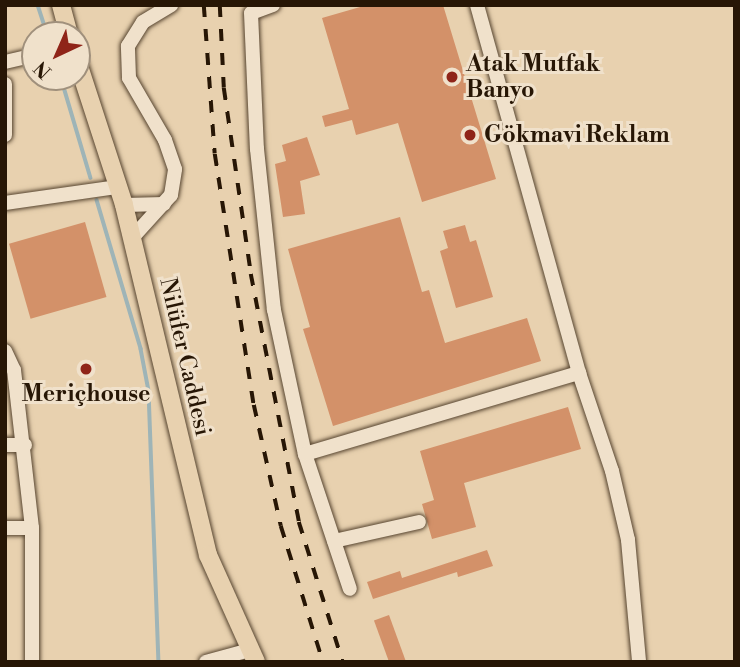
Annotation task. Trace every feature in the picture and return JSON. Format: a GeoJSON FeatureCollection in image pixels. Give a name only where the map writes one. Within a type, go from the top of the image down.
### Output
{"type":"FeatureCollection","features":[{"type":"Feature","properties":{"kind":"main road","name":"Nilüfer Caddesi"},"geometry":{"type":"LineString","coordinates":[[87,91],[124,205],[208,555],[253,656]]}},
{"type":"Feature","properties":{"kind":"street"},"geometry":{"type":"LineString","coordinates":[[132,238],[164,204],[175,182],[172,155],[136,97],[125,62],[134,33],[157,12],[171,5]]}},
{"type":"Feature","properties":{"kind":"street"},"geometry":{"type":"LineString","coordinates":[[273,5],[251,13],[257,149],[275,310],[305,454],[350,589]]}},
{"type":"Feature","properties":{"kind":"street"},"geometry":{"type":"LineString","coordinates":[[477,5],[579,373],[612,471],[628,540],[639,662]]}},
{"type":"Feature","properties":{"kind":"street"},"geometry":{"type":"LineString","coordinates":[[5,84],[5,135]]}},
{"type":"Feature","properties":{"kind":"street"},"geometry":{"type":"LineString","coordinates":[[5,203],[118,187]]}},
{"type":"Feature","properties":{"kind":"street"},"geometry":{"type":"LineString","coordinates":[[124,205],[164,204]]}},
{"type":"Feature","properties":{"kind":"street"},"geometry":{"type":"LineString","coordinates":[[5,351],[25,445],[32,528],[32,662]]}},
{"type":"Feature","properties":{"kind":"street"},"geometry":{"type":"LineString","coordinates":[[305,454],[579,373]]}},
{"type":"Feature","properties":{"kind":"street"},"geometry":{"type":"LineString","coordinates":[[5,445],[25,445]]}},
{"type":"Feature","properties":{"kind":"street"},"geometry":{"type":"LineString","coordinates":[[334,541],[419,522]]}},
{"type":"Feature","properties":{"kind":"street"},"geometry":{"type":"LineString","coordinates":[[5,528],[32,528]]}},
{"type":"Feature","properties":{"kind":"street"},"geometry":{"type":"LineString","coordinates":[[206,662],[253,656]]}},
{"type":"Feature","properties":{"kind":"building"},"geometry":{"type":"Polygon","coordinates":[[[367,5],[443,5],[496,179],[422,202],[398,123],[356,135],[352,120],[325,127],[322,116],[349,109],[322,18],[367,5]]]}},
{"type":"Feature","properties":{"kind":"building"},"geometry":{"type":"Polygon","coordinates":[[[307,137],[320,175],[300,181],[305,214],[283,217],[275,164],[286,161],[282,145],[307,137]]]}},
{"type":"Feature","properties":{"kind":"building"},"geometry":{"type":"Polygon","coordinates":[[[400,217],[422,292],[429,290],[445,343],[527,318],[541,361],[333,426],[303,329],[310,327],[288,249],[400,217]]]}},
{"type":"Feature","properties":{"kind":"building"},"geometry":{"type":"Polygon","coordinates":[[[85,222],[106,297],[31,319],[9,244],[85,222]]]}},
{"type":"Feature","properties":{"kind":"building"},"geometry":{"type":"Polygon","coordinates":[[[465,225],[470,242],[476,240],[493,297],[456,308],[440,251],[448,248],[443,231],[465,225]]]}},
{"type":"Feature","properties":{"kind":"building"},"geometry":{"type":"Polygon","coordinates":[[[568,407],[581,449],[464,483],[476,527],[432,539],[422,504],[434,500],[420,451],[568,407]]]}},
{"type":"Feature","properties":{"kind":"building"},"geometry":{"type":"Polygon","coordinates":[[[487,550],[493,566],[458,577],[457,572],[373,599],[367,582],[400,571],[402,578],[487,550]]]}},
{"type":"Feature","properties":{"kind":"building"},"geometry":{"type":"Polygon","coordinates":[[[389,615],[406,662],[389,662],[374,620],[389,615]]]}},
{"type":"Feature","properties":{"kind":"waterway"},"geometry":{"type":"LineString","coordinates":[[38,5],[43,21]]}},
{"type":"Feature","properties":{"kind":"waterway"},"geometry":{"type":"LineString","coordinates":[[65,91],[91,178]]}},
{"type":"Feature","properties":{"kind":"waterway"},"geometry":{"type":"LineString","coordinates":[[97,200],[141,349],[149,391],[159,662]]}},
{"type":"Feature","properties":{"kind":"railway"},"geometry":{"type":"LineString","coordinates":[[204,5],[215,154],[254,405],[281,526],[323,662]]}},
{"type":"Feature","properties":{"kind":"railway"},"geometry":{"type":"LineString","coordinates":[[220,5],[224,88],[251,274],[299,522],[343,662]]}},
{"type":"Feature","properties":{"kind":"place","name":"Atak Mutfak Banyo"},"geometry":{"type":"Point","coordinates":[452,77]}},
{"type":"Feature","properties":{"kind":"place","name":"Gökmavi Reklam"},"geometry":{"type":"Point","coordinates":[470,135]}},
{"type":"Feature","properties":{"kind":"place","name":"Meriçhouse"},"geometry":{"type":"Point","coordinates":[86,369]}}]}
